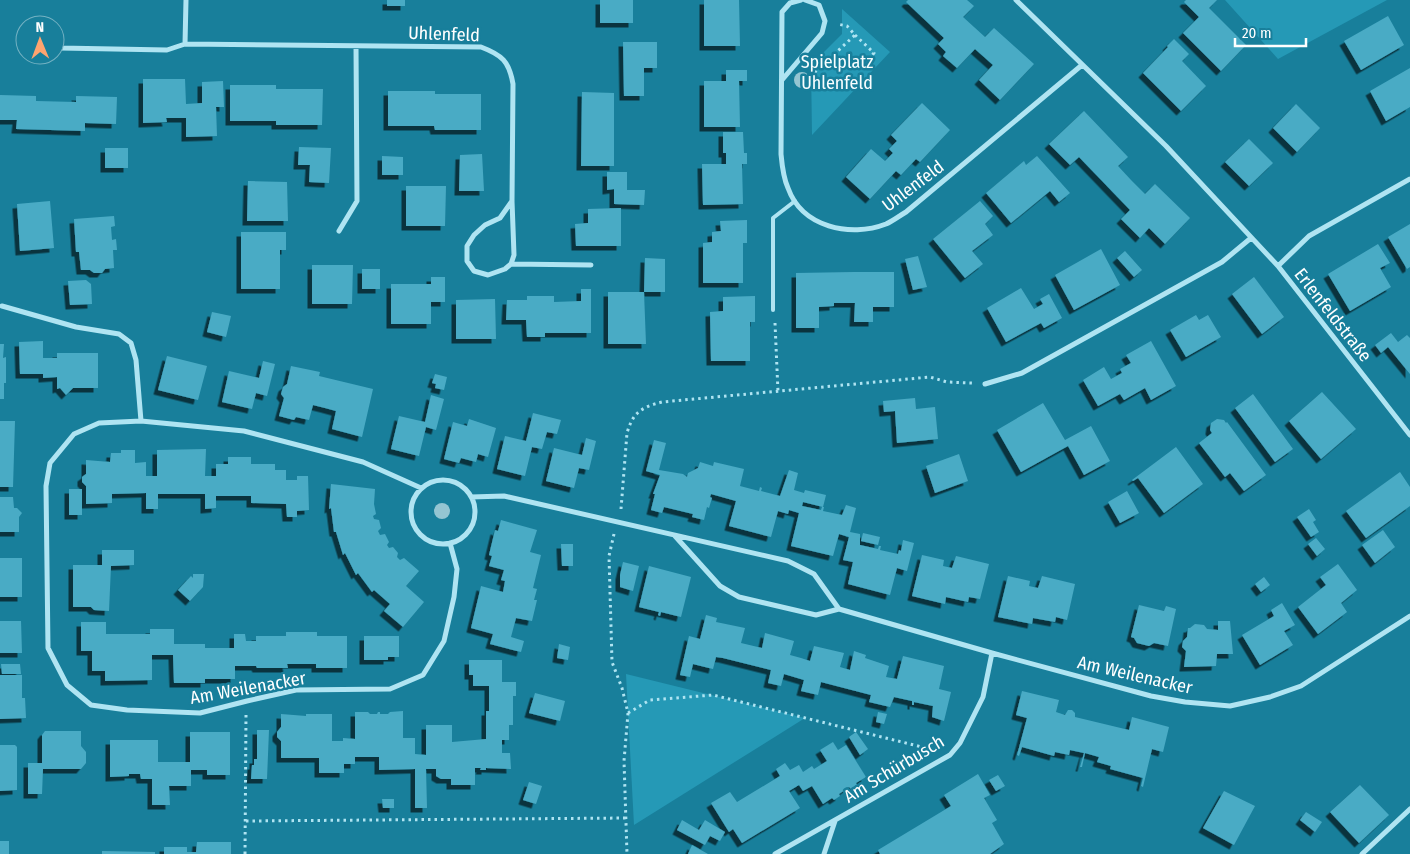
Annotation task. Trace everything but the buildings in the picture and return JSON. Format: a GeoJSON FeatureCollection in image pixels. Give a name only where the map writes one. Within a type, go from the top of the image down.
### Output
{"type":"FeatureCollection","features":[{"type":"Feature","properties":{"kind":"street"},"geometry":{"type":"LineString","coordinates":[[184,44],[186,0]]}},
{"type":"Feature","properties":{"kind":"street","name":"Uhlenfeld"},"geometry":{"type":"LineString","coordinates":[[781,81],[822,33],[825,21],[819,5],[803,0],[790,2],[782,12],[781,81],[782,162],[788,189],[795,201],[808,215],[824,225],[842,230],[864,230],[886,224],[906,212],[1082,64]]}},
{"type":"Feature","properties":{"kind":"street"},"geometry":{"type":"LineString","coordinates":[[1016,0],[1166,146],[1278,266]]}},
{"type":"Feature","properties":{"kind":"street","name":"Uhlenfeld"},"geometry":{"type":"LineString","coordinates":[[65,48],[167,50],[184,44],[480,48],[494,52],[505,60],[510,70],[513,84],[512,201],[514,255],[511,264]]}},
{"type":"Feature","properties":{"kind":"street"},"geometry":{"type":"LineString","coordinates":[[339,231],[357,202],[356,46]]}},
{"type":"Feature","properties":{"kind":"street","name":"Erlenfeldstraße"},"geometry":{"type":"LineString","coordinates":[[1410,179],[1309,236],[1278,266],[1410,435]]}},
{"type":"Feature","properties":{"kind":"street"},"geometry":{"type":"LineString","coordinates":[[512,201],[500,218],[485,225],[474,235],[467,246],[467,261],[474,271],[488,275],[505,269],[511,264],[591,265]]}},
{"type":"Feature","properties":{"kind":"street"},"geometry":{"type":"LineString","coordinates":[[985,384],[1022,373],[1222,262],[1251,238]]}},
{"type":"Feature","properties":{"kind":"street"},"geometry":{"type":"LineString","coordinates":[[2,306],[76,327],[119,334],[131,343],[136,360],[142,421]]}},
{"type":"Feature","properties":{"kind":"street","name":"Am Weilenacker"},"geometry":{"type":"LineString","coordinates":[[421,488],[363,462],[244,431],[142,421],[99,423],[74,434],[50,463],[46,486],[48,648],[67,685],[91,705],[127,710],[200,713],[247,700],[296,690],[390,689],[423,676],[444,641],[454,597],[457,569],[450,543]]}},
{"type":"Feature","properties":{"kind":"street"},"geometry":{"type":"LineString","coordinates":[[438,480],[448,480],[465,488],[472,497],[475,506],[475,515],[467,533],[460,539],[440,544],[430,541],[421,535],[411,517],[414,497],[421,488],[428,483],[438,480]]}},
{"type":"Feature","properties":{"kind":"street"},"geometry":{"type":"LineString","coordinates":[[472,497],[504,496],[788,561],[814,574],[839,609]]}},
{"type":"Feature","properties":{"kind":"street","name":"Am Weilenacker"},"geometry":{"type":"LineString","coordinates":[[675,536],[720,586],[739,597],[816,615],[839,609],[992,653],[1152,696],[1185,702],[1230,706],[1270,697],[1301,686],[1410,616]]}},
{"type":"Feature","properties":{"kind":"street","name":"Am Schürbusch"},"geometry":{"type":"LineString","coordinates":[[775,854],[950,754],[960,743],[983,697],[992,653]]}},
{"type":"Feature","properties":{"kind":"street"},"geometry":{"type":"LineString","coordinates":[[1362,854],[1410,809]]}},
{"type":"Feature","properties":{"kind":"street","name":"Am Schürbusch"},"geometry":{"type":"LineString","coordinates":[[824,854],[835,821]]}},
{"type":"Feature","properties":{"kind":"lane"},"geometry":{"type":"LineString","coordinates":[[773,310],[773,218],[795,201]]}},
{"type":"Feature","properties":{"kind":"path"},"geometry":{"type":"LineString","coordinates":[[855,34],[874,53],[866,62]]}},
{"type":"Feature","properties":{"kind":"path"},"geometry":{"type":"LineString","coordinates":[[775,321],[778,392]]}},
{"type":"Feature","properties":{"kind":"path"},"geometry":{"type":"LineString","coordinates":[[627,854],[624,762],[628,713],[622,688],[612,662],[609,556],[622,506],[626,433],[630,422],[638,412],[650,405],[662,402],[930,377],[947,382],[985,384]]}},
{"type":"Feature","properties":{"kind":"path"},"geometry":{"type":"LineString","coordinates":[[628,713],[650,700],[713,695],[950,754]]}},
{"type":"Feature","properties":{"kind":"path"},"geometry":{"type":"LineString","coordinates":[[246,854],[247,700]]}},
{"type":"Feature","properties":{"kind":"path"},"geometry":{"type":"LineString","coordinates":[[246,821],[626,818]]}},
{"type":"Feature","properties":{"kind":"green space"},"geometry":{"type":"Polygon","coordinates":[[[1225,0],[1387,0],[1278,59],[1225,0]]]}},
{"type":"Feature","properties":{"kind":"green space","name":"Spielplatz Uhlenfeld"},"geometry":{"type":"Polygon","coordinates":[[[842,9],[890,52],[812,135],[811,65],[842,34],[842,9]]]}},
{"type":"Feature","properties":{"kind":"green space"},"geometry":{"type":"Polygon","coordinates":[[[626,674],[805,718],[634,825],[626,674]]]}}]}
